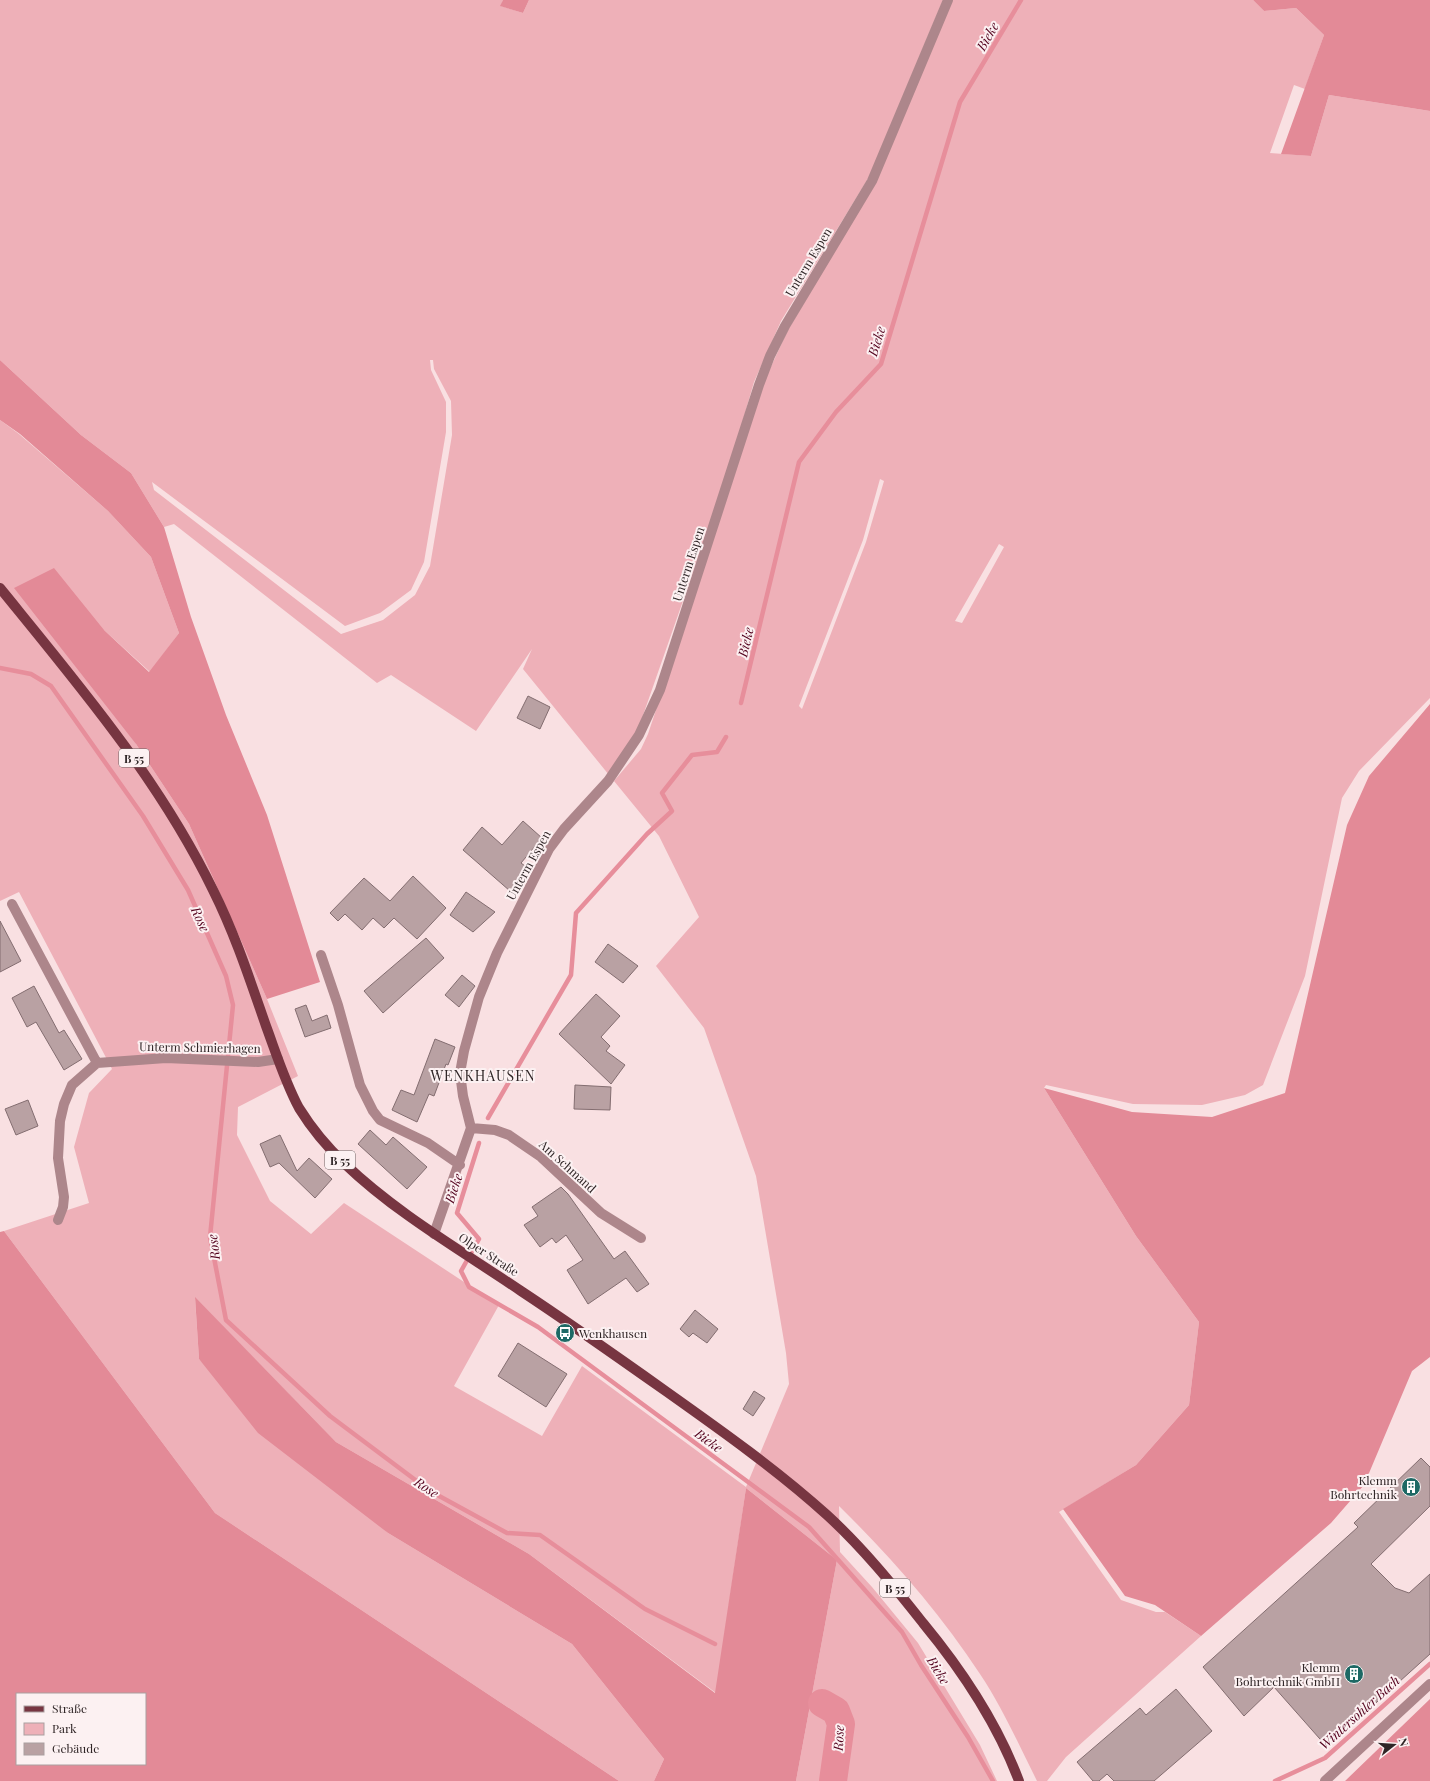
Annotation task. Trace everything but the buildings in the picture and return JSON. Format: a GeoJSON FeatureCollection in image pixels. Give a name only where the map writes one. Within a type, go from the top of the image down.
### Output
{"type":"FeatureCollection","features":[{"type":"Feature","properties":{"kind":"main road","name":"B 55"},"geometry":{"type":"LineString","coordinates":[[0,588],[91,700],[142,769],[183,832],[214,892],[239,948],[278,1059]]}},
{"type":"Feature","properties":{"kind":"main road","name":"Olper Straße"},"geometry":{"type":"LineString","coordinates":[[278,1059],[298,1105],[319,1137],[345,1165],[434,1234],[573,1326],[725,1433],[828,1516],[885,1576],[942,1645],[961,1672],[997,1735],[1019,1781]]}},
{"type":"Feature","properties":{"kind":"street","name":"Unterm Espen"},"geometry":{"type":"LineString","coordinates":[[471,1128],[462,1096],[460,1073],[464,1051],[479,997],[497,953],[549,849],[564,829],[608,781],[639,735],[660,690],[759,385],[770,356],[785,326],[872,181],[948,0]]}},
{"type":"Feature","properties":{"kind":"street"},"geometry":{"type":"LineString","coordinates":[[12,904],[97,1063],[72,1085],[64,1104],[60,1121],[58,1158],[63,1186],[63,1207],[58,1220]]}},
{"type":"Feature","properties":{"kind":"street"},"geometry":{"type":"LineString","coordinates":[[321,955],[338,1005],[360,1085],[373,1111],[380,1120],[428,1143],[460,1165]]}},
{"type":"Feature","properties":{"kind":"street","name":"Unterm Schmierhagen"},"geometry":{"type":"LineString","coordinates":[[97,1063],[136,1059],[191,1058],[245,1062],[278,1059]]}},
{"type":"Feature","properties":{"kind":"street"},"geometry":{"type":"LineString","coordinates":[[434,1234],[460,1165],[471,1128]]}},
{"type":"Feature","properties":{"kind":"street","name":"Am Schmand"},"geometry":{"type":"LineString","coordinates":[[471,1128],[495,1130],[509,1135],[541,1157],[601,1213],[641,1238]]}},
{"type":"Feature","properties":{"kind":"street"},"geometry":{"type":"LineString","coordinates":[[1325,1781],[1430,1684]]}},
{"type":"Feature","properties":{"kind":"green space"},"geometry":{"type":"Polygon","coordinates":[[[0,0],[503,0],[501,6],[523,13],[529,0],[943,0],[869,177],[781,321],[754,382],[728,472],[634,741],[609,775],[523,669],[532,649],[476,731],[391,675],[377,683],[174,524],[164,527],[131,473],[81,435],[0,360],[0,0]],[[430,360],[431,370],[446,402],[446,432],[424,562],[411,590],[380,613],[345,626],[152,482],[154,490],[341,634],[383,620],[415,595],[430,566],[452,435],[451,401],[434,369],[433,360],[430,360]]]}},
{"type":"Feature","properties":{"kind":"green space"},"geometry":{"type":"Polygon","coordinates":[[[951,0],[1253,0],[1264,11],[1296,8],[1324,35],[1305,89],[1294,85],[1270,153],[1311,156],[1329,95],[1430,111],[1430,698],[1359,771],[1342,798],[1305,976],[1263,1085],[1245,1095],[1202,1105],[1133,1104],[1046,1085],[1044,1088],[1136,1236],[1199,1322],[1189,1405],[1136,1465],[1059,1512],[1121,1600],[1156,1612],[1165,1612],[1201,1636],[1066,1757],[1047,1781],[1037,1781],[996,1700],[965,1651],[932,1607],[896,1565],[839,1506],[840,1552],[872,1587],[918,1643],[980,1745],[997,1781],[796,1781],[837,1560],[746,1488],[716,1693],[529,1554],[336,1442],[195,1298],[199,1359],[388,1533],[572,1644],[664,1759],[654,1781],[619,1781],[215,1513],[4,1231],[89,1203],[74,1147],[89,1093],[112,1069],[19,892],[0,901],[0,420],[19,434],[108,511],[151,557],[179,633],[150,672],[104,630],[136,744],[189,824],[267,999],[298,1076],[238,1107],[237,1135],[270,1201],[311,1234],[344,1203],[499,1305],[454,1386],[542,1436],[582,1366],[746,1487],[789,1384],[786,1353],[756,1176],[704,1028],[656,966],[699,917],[659,836],[614,781],[641,749],[648,734],[734,476],[761,388],[788,330],[874,184],[951,0]],[[880,479],[863,540],[799,706],[802,709],[866,542],[884,481],[880,479]],[[999,544],[955,621],[962,623],[1004,547],[999,544]]]}},
{"type":"Feature","properties":{"kind":"shaded area"},"geometry":{"type":"Polygon","coordinates":[[[503,0],[529,0],[523,13],[500,6],[503,0]]]}},
{"type":"Feature","properties":{"kind":"shaded area"},"geometry":{"type":"Polygon","coordinates":[[[1253,0],[1430,0],[1430,111],[1329,95],[1311,156],[1281,154],[1324,35],[1296,8],[1264,11],[1253,0]]]}},
{"type":"Feature","properties":{"kind":"shaded area"},"geometry":{"type":"Polygon","coordinates":[[[0,360],[81,435],[131,473],[164,527],[191,617],[226,715],[267,815],[320,982],[267,999],[189,824],[136,744],[14,588],[54,568],[104,630],[149,672],[179,633],[151,557],[108,511],[20,434],[0,420],[0,360]]]}},
{"type":"Feature","properties":{"kind":"shaded area"},"geometry":{"type":"Polygon","coordinates":[[[1430,704],[1430,1357],[1412,1371],[1364,1485],[1331,1523],[1201,1636],[1155,1605],[1125,1596],[1063,1509],[1136,1465],[1189,1405],[1199,1322],[1136,1236],[1044,1088],[1132,1112],[1212,1117],[1285,1093],[1347,825],[1369,776],[1430,704]]]}},
{"type":"Feature","properties":{"kind":"shaded area"},"geometry":{"type":"Polygon","coordinates":[[[4,1231],[215,1513],[619,1781],[0,1781],[0,1232],[4,1231]]]}},
{"type":"Feature","properties":{"kind":"shaded area"},"geometry":{"type":"Polygon","coordinates":[[[195,1297],[336,1442],[529,1554],[715,1693],[746,1488],[837,1560],[796,1781],[654,1781],[664,1759],[572,1644],[388,1533],[258,1433],[199,1359],[195,1297]]]}},
{"type":"Feature","properties":{"kind":"shaded area"},"geometry":{"type":"Polygon","coordinates":[[[1430,1699],[1430,1781],[1345,1781],[1430,1699]]]}},
{"type":"Feature","properties":{"kind":"waterway","name":"Bieke"},"geometry":{"type":"LineString","coordinates":[[741,703],[799,462],[836,412],[881,364],[960,102],[1021,0]]}},
{"type":"Feature","properties":{"kind":"waterway","name":"Rose"},"geometry":{"type":"LineString","coordinates":[[0,668],[31,674],[51,686],[143,816],[188,890],[226,976],[233,1005],[210,1237],[226,1320],[330,1416],[430,1491],[507,1533],[540,1535],[645,1609],[715,1644]]}},
{"type":"Feature","properties":{"kind":"waterway","name":"Bieke"},"geometry":{"type":"LineString","coordinates":[[488,1118],[571,975],[576,913],[647,834],[672,811],[662,793],[692,755],[717,752],[726,737]]}},
{"type":"Feature","properties":{"kind":"waterway","name":"Bieke"},"geometry":{"type":"LineString","coordinates":[[479,1143],[457,1213],[479,1239],[461,1271],[469,1287],[538,1327],[809,1527],[902,1632],[921,1665],[968,1737],[993,1781]]}},
{"type":"Feature","properties":{"kind":"waterway","name":"Wintersohler Bach"},"geometry":{"type":"LineString","coordinates":[[1275,1781],[1325,1758],[1430,1664]]}},
{"type":"Feature","properties":{"kind":"waterway","name":"Rose"},"geometry":{"type":"LineString","coordinates":[[822,1703],[836,1711],[841,1724],[833,1781]]}},
{"type":"Feature","properties":{"kind":"place","name":"Wenkhausen"},"geometry":{"type":"Point","coordinates":[565,1333]}},
{"type":"Feature","properties":{"kind":"place","name":"Klemm Bohrtechnik"},"geometry":{"type":"Point","coordinates":[1411,1487]}},
{"type":"Feature","properties":{"kind":"place","name":"Klemm Bohrtechnik GmbH"},"geometry":{"type":"Point","coordinates":[1354,1674]}},
{"type":"Feature","properties":{"kind":"district","name":"WENKHAUSEN"},"geometry":{"type":"Point","coordinates":[483,1075]}}]}
